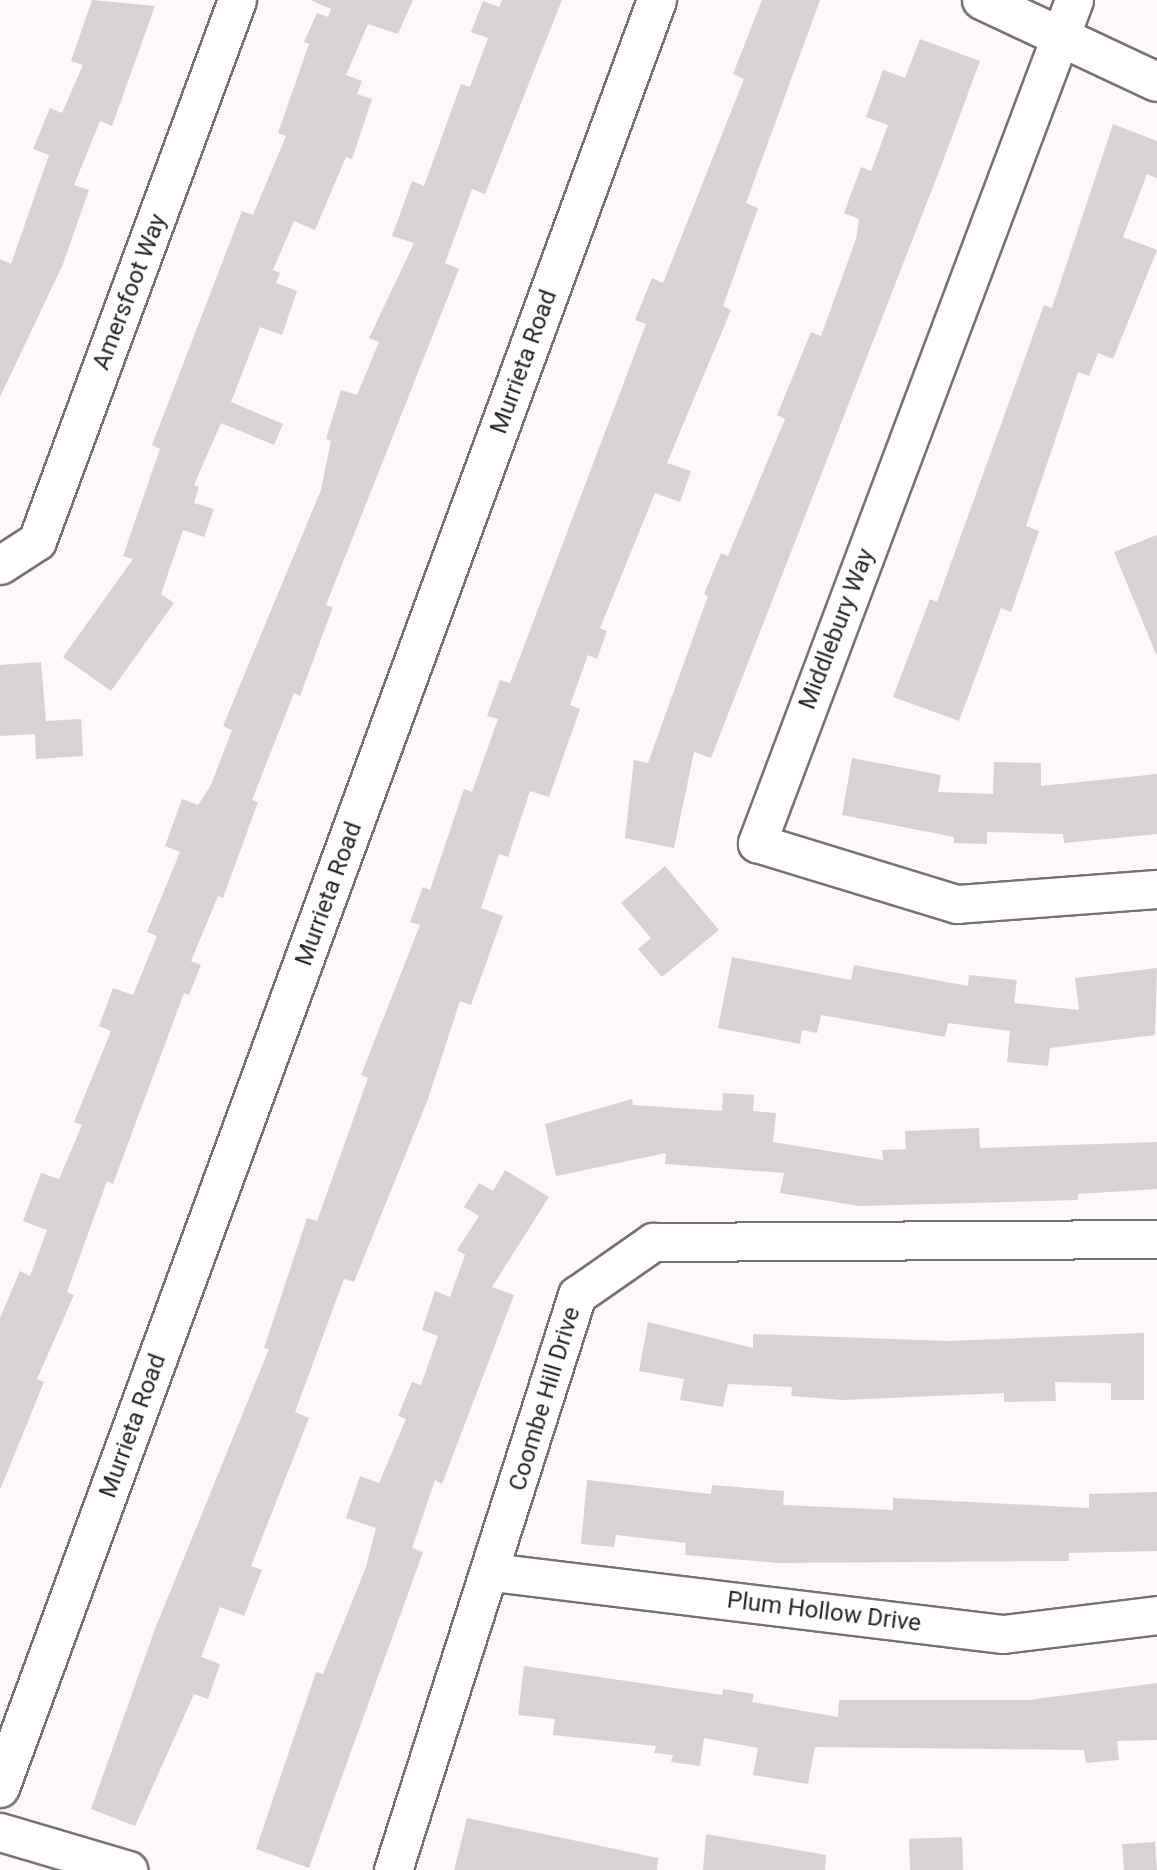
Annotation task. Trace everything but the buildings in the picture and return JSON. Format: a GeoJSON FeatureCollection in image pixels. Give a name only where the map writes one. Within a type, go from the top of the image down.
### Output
{"type":"FeatureCollection","features":[{"type":"Feature","properties":{"kind":"main road","name":"Murrieta Road"},"geometry":{"type":"LineString","coordinates":[[0,1788],[657,0]]}},
{"type":"Feature","properties":{"kind":"main road"},"geometry":{"type":"LineString","coordinates":[[982,0],[1068,16],[1157,82]]}},
{"type":"Feature","properties":{"kind":"street","name":"Amersfoot Way"},"geometry":{"type":"LineString","coordinates":[[0,565],[37,541],[237,0]]}},
{"type":"Feature","properties":{"kind":"street","name":"Middlebury Way"},"geometry":{"type":"LineString","coordinates":[[1068,16],[757,843],[957,904],[1157,889]]}},
{"type":"Feature","properties":{"kind":"street","name":"Coombe Hill Drive"},"geometry":{"type":"LineString","coordinates":[[393,1870],[492,1572],[577,1295],[653,1242],[1157,1240]]}},
{"type":"Feature","properties":{"kind":"street","name":"Plum Hollow Drive"},"geometry":{"type":"LineString","coordinates":[[492,1572],[1003,1634],[1157,1615]]}},
{"type":"Feature","properties":{"kind":"street"},"geometry":{"type":"LineString","coordinates":[[0,1832],[128,1870]]}}]}
